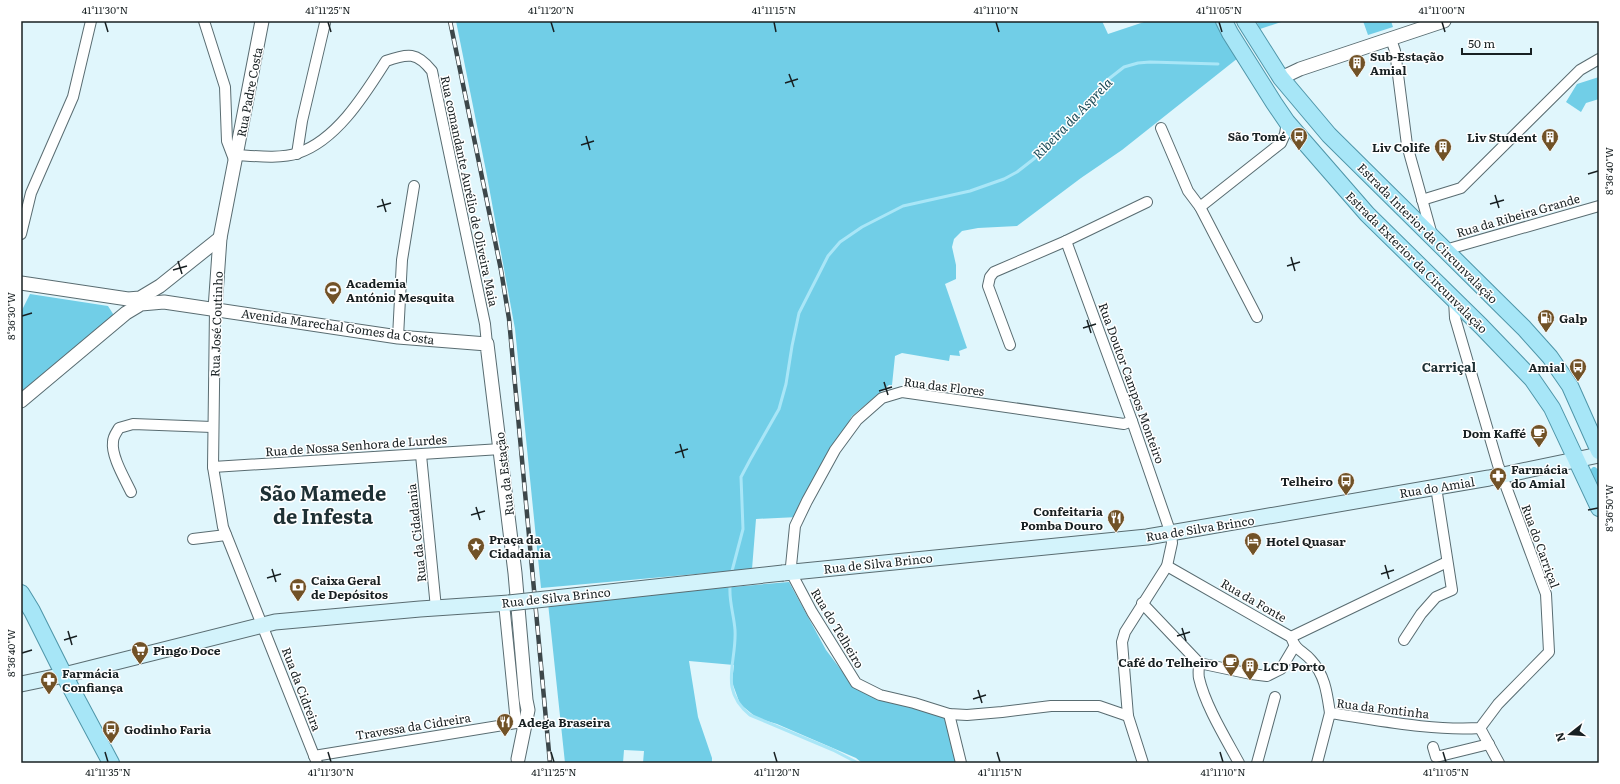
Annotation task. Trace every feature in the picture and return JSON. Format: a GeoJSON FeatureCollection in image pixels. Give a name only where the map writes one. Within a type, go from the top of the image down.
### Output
{"type":"FeatureCollection","features":[{"type":"Feature","properties":{"kind":"main road","name":"Estrada Interior da Circunvalação"},"geometry":{"type":"LineString","coordinates":[[1245,21],[1281,78],[1329,135],[1524,328],[1550,357],[1570,386],[1599,451]]}},
{"type":"Feature","properties":{"kind":"main road"},"geometry":{"type":"LineString","coordinates":[[1227,27],[1239,35],[1264,74],[1281,78],[1275,88],[1274,103]]}},
{"type":"Feature","properties":{"kind":"main road","name":"Estrada Exterior da Circunvalação"},"geometry":{"type":"LineString","coordinates":[[1227,27],[1274,103],[1287,122],[1304,142],[1367,214],[1532,379],[1552,408],[1599,508]]}},
{"type":"Feature","properties":{"kind":"main road","name":"Rua do Amial"},"geometry":{"type":"LineString","coordinates":[[1370,498],[1502,476],[1577,461],[1599,455]]}},
{"type":"Feature","properties":{"kind":"main road","name":"Rua de Silva Brinco"},"geometry":{"type":"LineString","coordinates":[[21,684],[64,676],[275,622],[507,603],[787,572],[1127,540],[1171,534],[1370,498]]}},
{"type":"Feature","properties":{"kind":"main road"},"geometry":{"type":"LineString","coordinates":[[21,580],[32,611]]}},
{"type":"Feature","properties":{"kind":"main road"},"geometry":{"type":"LineString","coordinates":[[21,593],[32,611],[64,676],[111,763]]}},
{"type":"Feature","properties":{"kind":"street"},"geometry":{"type":"LineString","coordinates":[[21,234],[31,193],[73,97],[91,21]]}},
{"type":"Feature","properties":{"kind":"street"},"geometry":{"type":"LineString","coordinates":[[204,21],[226,88],[226,141],[236,159],[297,154],[302,121],[325,22]]}},
{"type":"Feature","properties":{"kind":"street","name":"Rua Padre Costa"},"geometry":{"type":"LineString","coordinates":[[236,159],[262,21]]}},
{"type":"Feature","properties":{"kind":"street"},"geometry":{"type":"LineString","coordinates":[[1281,78],[1300,69],[1444,21]]}},
{"type":"Feature","properties":{"kind":"street"},"geometry":{"type":"LineString","coordinates":[[1391,39],[1395,51],[1407,145],[1432,237]]}},
{"type":"Feature","properties":{"kind":"street","name":"Rua comandante Aurélio de Oliveira Maia"},"geometry":{"type":"LineString","coordinates":[[297,154],[321,142],[340,125],[372,83],[386,61],[408,55],[423,59],[432,70],[485,324],[487,344]]}},
{"type":"Feature","properties":{"kind":"street"},"geometry":{"type":"LineString","coordinates":[[1422,200],[1461,188],[1580,70],[1599,59]]}},
{"type":"Feature","properties":{"kind":"street"},"geometry":{"type":"LineString","coordinates":[[1281,143],[1285,134],[1287,122]]}},
{"type":"Feature","properties":{"kind":"street"},"geometry":{"type":"LineString","coordinates":[[1161,128],[1188,191],[1200,207],[1257,317]]}},
{"type":"Feature","properties":{"kind":"street"},"geometry":{"type":"LineString","coordinates":[[1200,207],[1281,143],[1291,141],[1304,142]]}},
{"type":"Feature","properties":{"kind":"street","name":"Rua José Coutinho"},"geometry":{"type":"LineString","coordinates":[[236,159],[220,238],[214,309],[212,428],[213,467],[223,527],[263,625]]}},
{"type":"Feature","properties":{"kind":"street"},"geometry":{"type":"LineString","coordinates":[[398,337],[402,260],[414,186]]}},
{"type":"Feature","properties":{"kind":"street"},"geometry":{"type":"LineString","coordinates":[[1010,345],[988,286],[990,277],[994,272],[1066,241],[1147,202]]}},
{"type":"Feature","properties":{"kind":"street","name":"Rua da Ribeira Grande"},"geometry":{"type":"LineString","coordinates":[[1445,250],[1599,206]]}},
{"type":"Feature","properties":{"kind":"street"},"geometry":{"type":"LineString","coordinates":[[21,400],[220,238]]}},
{"type":"Feature","properties":{"kind":"street","name":"Rua Doutor Campos Monteiro"},"geometry":{"type":"LineString","coordinates":[[1066,241],[1132,421],[1171,534]]}},
{"type":"Feature","properties":{"kind":"street","name":"Avenida Marechal Gomes da Costa"},"geometry":{"type":"LineString","coordinates":[[21,283],[141,301],[164,302],[214,309],[398,337],[487,344]]}},
{"type":"Feature","properties":{"kind":"street"},"geometry":{"type":"LineString","coordinates":[[160,286],[159,295],[164,302]]}},
{"type":"Feature","properties":{"kind":"street"},"geometry":{"type":"LineString","coordinates":[[121,298],[126,313]]}},
{"type":"Feature","properties":{"kind":"street","name":"Rua do Carriçal"},"geometry":{"type":"LineString","coordinates":[[1454,300],[1455,318],[1502,476],[1546,594],[1549,652],[1491,713],[1480,728]]}},
{"type":"Feature","properties":{"kind":"street","name":"Rua da Estação"},"geometry":{"type":"LineString","coordinates":[[487,344],[515,573],[528,710],[519,761]]}},
{"type":"Feature","properties":{"kind":"street","name":"Rua das Flores"},"geometry":{"type":"LineString","coordinates":[[787,572],[790,566],[795,526],[807,501],[845,435],[857,420],[882,398],[902,392],[1124,424],[1132,421]]}},
{"type":"Feature","properties":{"kind":"street"},"geometry":{"type":"LineString","coordinates":[[132,492],[114,454],[112,443],[114,436],[120,428],[133,424],[212,428]]}},
{"type":"Feature","properties":{"kind":"street","name":"Rua de Nossa Senhora de Lurdes"},"geometry":{"type":"LineString","coordinates":[[213,467],[501,449]]}},
{"type":"Feature","properties":{"kind":"street","name":"Rua da Cidadania"},"geometry":{"type":"LineString","coordinates":[[421,455],[436,608]]}},
{"type":"Feature","properties":{"kind":"street"},"geometry":{"type":"LineString","coordinates":[[1404,640],[1421,614],[1436,597],[1452,590],[1436,487]]}},
{"type":"Feature","properties":{"kind":"street"},"geometry":{"type":"LineString","coordinates":[[1142,763],[1128,716],[1122,642],[1125,632],[1167,566],[1172,543],[1171,534]]}},
{"type":"Feature","properties":{"kind":"street"},"geometry":{"type":"LineString","coordinates":[[193,539],[226,535]]}},
{"type":"Feature","properties":{"kind":"street"},"geometry":{"type":"LineString","coordinates":[[1291,637],[1447,562]]}},
{"type":"Feature","properties":{"kind":"street","name":"Rua da Fonte"},"geometry":{"type":"LineString","coordinates":[[1167,566],[1291,637],[1294,647]]}},
{"type":"Feature","properties":{"kind":"street","name":"Rua do Telheiro"},"geometry":{"type":"LineString","coordinates":[[787,572],[856,683],[880,695],[914,703],[949,714],[1002,712],[1051,706],[1099,706],[1128,716]]}},
{"type":"Feature","properties":{"kind":"street","name":"Rua da Estação"},"geometry":{"type":"LineString","coordinates":[[507,603],[519,761]]}},
{"type":"Feature","properties":{"kind":"street"},"geometry":{"type":"LineString","coordinates":[[1142,604],[1199,663],[1267,676],[1281,669],[1294,647],[1312,661],[1321,673],[1326,687],[1330,713]]}},
{"type":"Feature","properties":{"kind":"street","name":"Rua da Cidreira"},"geometry":{"type":"LineString","coordinates":[[263,625],[316,759]]}},
{"type":"Feature","properties":{"kind":"street"},"geometry":{"type":"LineString","coordinates":[[1199,663],[1199,678],[1208,702],[1239,763]]}},
{"type":"Feature","properties":{"kind":"street"},"geometry":{"type":"LineString","coordinates":[[1257,763],[1275,697]]}},
{"type":"Feature","properties":{"kind":"street","name":"Rua da Estação"},"geometry":{"type":"LineString","coordinates":[[516,723],[526,700]]}},
{"type":"Feature","properties":{"kind":"street","name":"Rua da Fontinha"},"geometry":{"type":"LineString","coordinates":[[1317,763],[1330,713],[1436,728],[1457,730],[1480,728]]}},
{"type":"Feature","properties":{"kind":"street"},"geometry":{"type":"LineString","coordinates":[[949,714],[961,763]]}},
{"type":"Feature","properties":{"kind":"street","name":"Travessa da Cidreira"},"geometry":{"type":"LineString","coordinates":[[316,759],[516,723]]}},
{"type":"Feature","properties":{"kind":"street"},"geometry":{"type":"LineString","coordinates":[[1480,728],[1498,763]]}},
{"type":"Feature","properties":{"kind":"street"},"geometry":{"type":"LineString","coordinates":[[1433,747],[1436,757],[1489,744]]}},
{"type":"Feature","properties":{"kind":"shaded area"},"geometry":{"type":"Polygon","coordinates":[[[456,21],[1102,21],[1108,34],[1147,21],[1217,21],[1238,58],[1122,150],[1081,178],[1017,226],[978,228],[962,231],[954,239],[952,247],[956,265],[956,279],[945,284],[967,348],[959,351],[960,356],[950,355],[949,361],[902,353],[895,356],[892,385],[889,385],[852,416],[798,517],[756,519],[752,569],[541,588],[515,329],[487,176],[456,21]]]}},
{"type":"Feature","properties":{"kind":"shaded area"},"geometry":{"type":"Polygon","coordinates":[[[1256,21],[1284,21],[1260,29],[1256,21]]]}},
{"type":"Feature","properties":{"kind":"shaded area"},"geometry":{"type":"Polygon","coordinates":[[[1363,21],[1391,21],[1393,27],[1368,35],[1363,21]]]}},
{"type":"Feature","properties":{"kind":"shaded area"},"geometry":{"type":"Polygon","coordinates":[[[1599,77],[1599,99],[1586,103],[1581,112],[1566,102],[1577,84],[1599,77]]]}},
{"type":"Feature","properties":{"kind":"shaded area"},"geometry":{"type":"Polygon","coordinates":[[[30,294],[108,306],[115,317],[24,393],[21,387],[21,312],[30,294]]]}},
{"type":"Feature","properties":{"kind":"shaded area"},"geometry":{"type":"Polygon","coordinates":[[[1593,467],[1599,470],[1599,495],[1590,473],[1593,467]]]}},
{"type":"Feature","properties":{"kind":"shaded area"},"geometry":{"type":"Polygon","coordinates":[[[789,582],[826,650],[854,687],[946,717],[958,763],[862,763],[856,758],[777,724],[757,718],[740,704],[732,682],[734,665],[689,661],[698,717],[712,758],[712,763],[643,763],[644,751],[624,750],[623,763],[565,763],[548,603],[789,582]]]}},
{"type":"Feature","properties":{"kind":"waterway","name":"Ribeira da Asprela"},"geometry":{"type":"LineString","coordinates":[[732,571],[743,529],[741,477],[779,409],[786,384],[799,313],[828,256],[840,242],[862,227],[903,206],[970,191],[1004,179],[1017,172],[1044,151],[1106,81],[1124,67],[1138,63],[1150,62],[1218,64]]}},
{"type":"Feature","properties":{"kind":"waterway","name":"Ribeira da Asprela"},"geometry":{"type":"LineString","coordinates":[[730,587],[730,598],[735,630],[731,675],[734,695],[740,705],[750,715],[833,750],[858,763]]}},
{"type":"Feature","properties":{"kind":"railway"},"geometry":{"type":"LineString","coordinates":[[450,21],[501,270],[509,319],[550,763]]}},
{"type":"Feature","properties":{"kind":"place","name":"Sub-Estação Amial"},"geometry":{"type":"Point","coordinates":[1357,78]}},
{"type":"Feature","properties":{"kind":"place","name":"São Tomé"},"geometry":{"type":"Point","coordinates":[1299,151]}},
{"type":"Feature","properties":{"kind":"place","name":"Liv Student"},"geometry":{"type":"Point","coordinates":[1550,152]}},
{"type":"Feature","properties":{"kind":"place","name":"Liv Colife"},"geometry":{"type":"Point","coordinates":[1443,162]}},
{"type":"Feature","properties":{"kind":"place","name":"Academia António Mesquita"},"geometry":{"type":"Point","coordinates":[333,305]}},
{"type":"Feature","properties":{"kind":"place","name":"Galp"},"geometry":{"type":"Point","coordinates":[1546,333]}},
{"type":"Feature","properties":{"kind":"place","name":"Amial"},"geometry":{"type":"Point","coordinates":[1578,382]}},
{"type":"Feature","properties":{"kind":"place","name":"Dom Kaffé"},"geometry":{"type":"Point","coordinates":[1539,448]}},
{"type":"Feature","properties":{"kind":"place","name":"Farmácia do Amial"},"geometry":{"type":"Point","coordinates":[1498,491]}},
{"type":"Feature","properties":{"kind":"place","name":"Telheiro"},"geometry":{"type":"Point","coordinates":[1346,496]}},
{"type":"Feature","properties":{"kind":"place","name":"Confeitaria Pomba Douro"},"geometry":{"type":"Point","coordinates":[1116,533]}},
{"type":"Feature","properties":{"kind":"place","name":"Hotel Quasar"},"geometry":{"type":"Point","coordinates":[1253,556]}},
{"type":"Feature","properties":{"kind":"place","name":"Praça da Cidadania"},"geometry":{"type":"Point","coordinates":[476,561]}},
{"type":"Feature","properties":{"kind":"place","name":"Caixa Geral de Depósitos"},"geometry":{"type":"Point","coordinates":[298,602]}},
{"type":"Feature","properties":{"kind":"place","name":"Pingo Doce"},"geometry":{"type":"Point","coordinates":[140,665]}},
{"type":"Feature","properties":{"kind":"place","name":"Café do Telheiro"},"geometry":{"type":"Point","coordinates":[1231,677]}},
{"type":"Feature","properties":{"kind":"place","name":"LCD Porto"},"geometry":{"type":"Point","coordinates":[1250,681]}},
{"type":"Feature","properties":{"kind":"place","name":"Farmácia Confiança"},"geometry":{"type":"Point","coordinates":[49,695]}},
{"type":"Feature","properties":{"kind":"place","name":"Adega Braseira"},"geometry":{"type":"Point","coordinates":[505,737]}},
{"type":"Feature","properties":{"kind":"place","name":"Godinho Faria"},"geometry":{"type":"Point","coordinates":[111,744]}},
{"type":"Feature","properties":{"kind":"district","name":"Carriçal"},"geometry":{"type":"Point","coordinates":[1449,366]}},
{"type":"Feature","properties":{"kind":"district","name":"São Mamede de Infesta"},"geometry":{"type":"Point","coordinates":[323,504]}}]}
